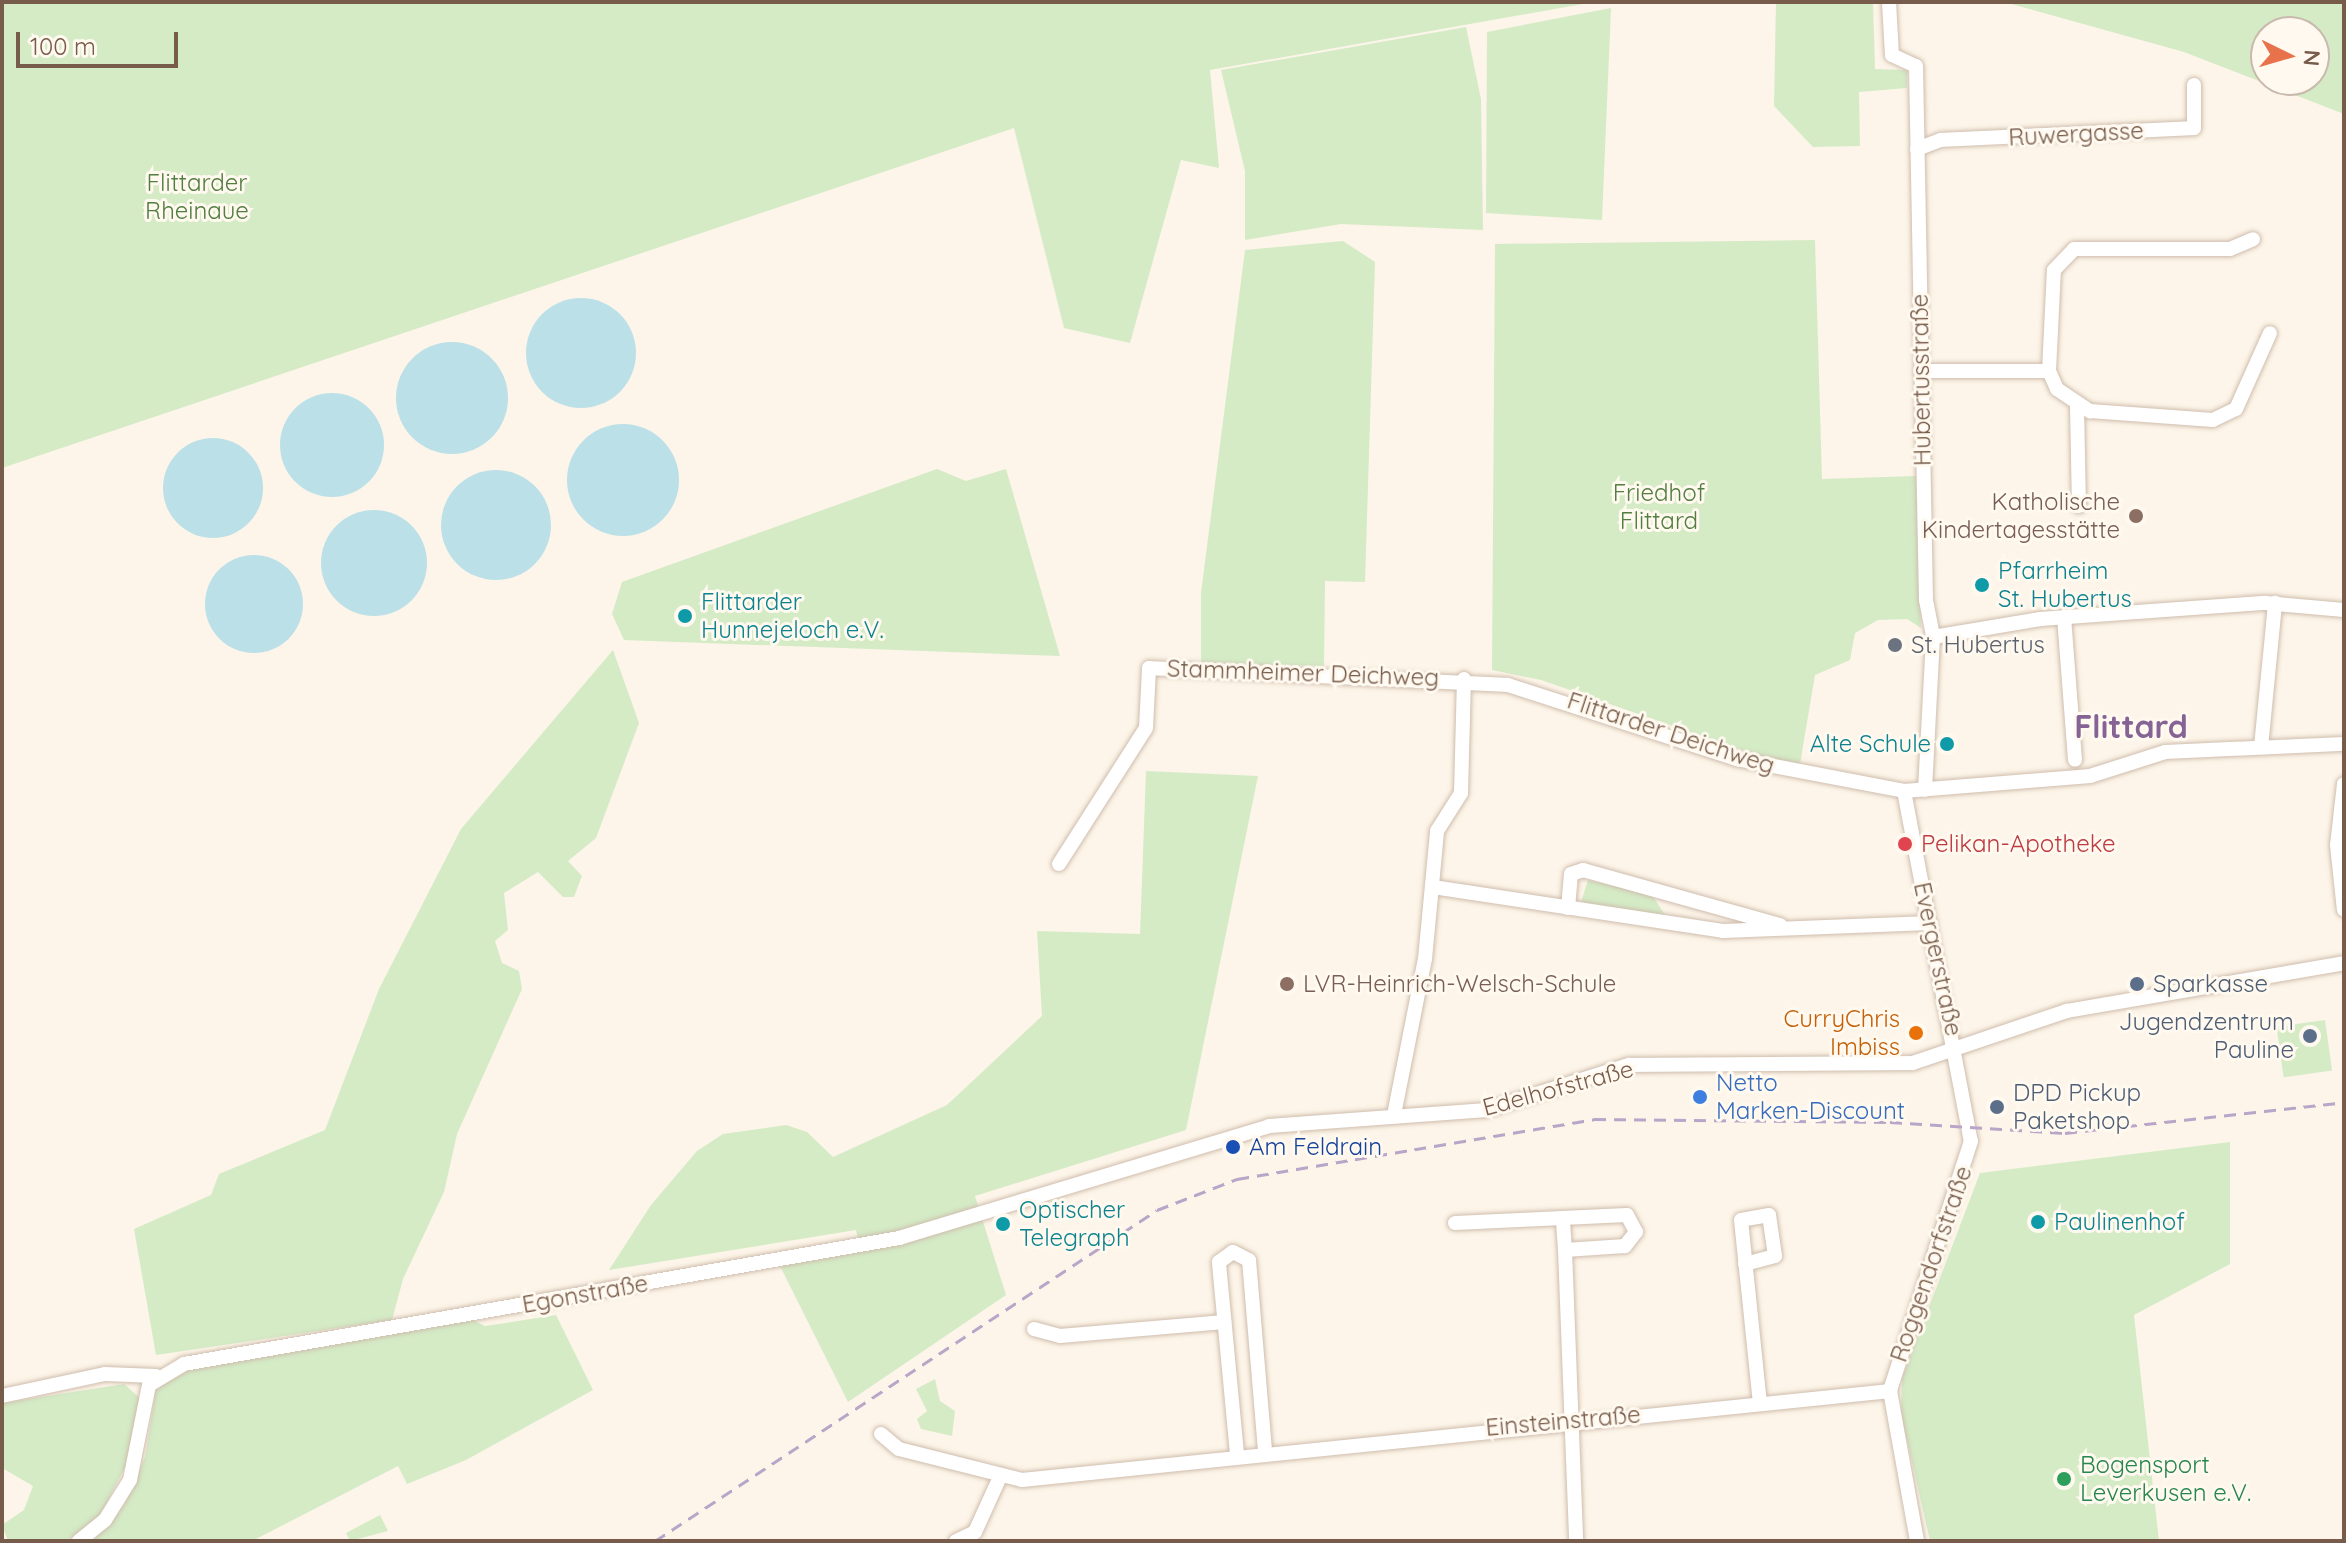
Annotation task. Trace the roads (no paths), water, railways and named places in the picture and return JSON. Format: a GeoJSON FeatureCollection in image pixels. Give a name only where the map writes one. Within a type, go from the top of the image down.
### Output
{"type":"FeatureCollection","features":[{"type":"Feature","properties":{"kind":"street","name":"Hubertusstraße"},"geometry":{"type":"LineString","coordinates":[[1889,2],[1892,55],[1916,66],[1921,371],[1933,637],[1925,790]]}},
{"type":"Feature","properties":{"kind":"street","name":"Ruwergasse"},"geometry":{"type":"LineString","coordinates":[[1917,149],[1941,140],[2194,128],[2194,85]]}},
{"type":"Feature","properties":{"kind":"street"},"geometry":{"type":"LineString","coordinates":[[2253,239],[2230,249],[2074,249],[2062,256],[2048,306],[2049,371],[2077,405],[2105,414],[2213,420],[2236,409],[2270,333]]}},
{"type":"Feature","properties":{"kind":"street"},"geometry":{"type":"LineString","coordinates":[[1921,371],[2049,371]]}},
{"type":"Feature","properties":{"kind":"street"},"geometry":{"type":"LineString","coordinates":[[2077,405],[2079,506]]}},
{"type":"Feature","properties":{"kind":"street"},"geometry":{"type":"LineString","coordinates":[[1933,637],[2064,617],[2275,603],[2344,610]]}},
{"type":"Feature","properties":{"kind":"street"},"geometry":{"type":"LineString","coordinates":[[2261,747],[2275,603]]}},
{"type":"Feature","properties":{"kind":"street"},"geometry":{"type":"LineString","coordinates":[[2064,617],[2075,760]]}},
{"type":"Feature","properties":{"kind":"street","name":"Stammheimer Deichweg"},"geometry":{"type":"LineString","coordinates":[[1059,864],[1146,728],[1149,668],[1486,681]]}},
{"type":"Feature","properties":{"kind":"street"},"geometry":{"type":"LineString","coordinates":[[1394,1115],[1433,887],[1437,831],[1461,793],[1464,679]]}},
{"type":"Feature","properties":{"kind":"street","name":"Flittarder Deichweg"},"geometry":{"type":"LineString","coordinates":[[1486,681],[1561,699],[1737,759],[1904,791],[2090,776],[2165,752],[2344,744]]}},
{"type":"Feature","properties":{"kind":"street"},"geometry":{"type":"LineString","coordinates":[[2344,784],[2337,845],[2344,910]]}},
{"type":"Feature","properties":{"kind":"street","name":"Evergerstraße"},"geometry":{"type":"LineString","coordinates":[[1904,791],[1971,1127]]}},
{"type":"Feature","properties":{"kind":"street"},"geometry":{"type":"LineString","coordinates":[[1568,908],[1571,874],[1583,870],[1795,928]]}},
{"type":"Feature","properties":{"kind":"street"},"geometry":{"type":"LineString","coordinates":[[1433,887],[1723,931],[1930,923]]}},
{"type":"Feature","properties":{"kind":"street","name":"Edelhofstraße"},"geometry":{"type":"LineString","coordinates":[[1163,1158],[1269,1126],[1486,1110],[1629,1065],[1888,1065],[1956,1050],[2067,1011],[2344,963]]}},
{"type":"Feature","properties":{"kind":"street","name":"Roggendorfstraße"},"geometry":{"type":"LineString","coordinates":[[1917,1541],[1890,1391],[1922,1277],[1969,1161],[1971,1127]]}},
{"type":"Feature","properties":{"kind":"street","name":"Egonstraße"},"geometry":{"type":"LineString","coordinates":[[2,1396],[105,1374],[156,1376],[184,1364],[887,1241],[1163,1158]]}},
{"type":"Feature","properties":{"kind":"street"},"geometry":{"type":"LineString","coordinates":[[1455,1223],[1563,1221],[1627,1215],[1636,1232],[1625,1246],[1565,1250]]}},
{"type":"Feature","properties":{"kind":"street"},"geometry":{"type":"LineString","coordinates":[[1563,1221],[1577,1420],[1576,1541]]}},
{"type":"Feature","properties":{"kind":"street"},"geometry":{"type":"LineString","coordinates":[[1237,1454],[1219,1262],[1233,1252],[1249,1260],[1265,1450]]}},
{"type":"Feature","properties":{"kind":"street"},"geometry":{"type":"LineString","coordinates":[[1745,1264],[1760,1403]]}},
{"type":"Feature","properties":{"kind":"street"},"geometry":{"type":"LineString","coordinates":[[1034,1329],[1060,1336],[1224,1322]]}},
{"type":"Feature","properties":{"kind":"street"},"geometry":{"type":"LineString","coordinates":[[79,1541],[105,1520],[130,1480],[156,1376]]}},
{"type":"Feature","properties":{"kind":"street","name":"Einsteinstraße"},"geometry":{"type":"LineString","coordinates":[[1000,1477],[1890,1391]]}},
{"type":"Feature","properties":{"kind":"street"},"geometry":{"type":"LineString","coordinates":[[881,1434],[899,1449],[1000,1477],[975,1532],[956,1541]]}},
{"type":"Feature","properties":{"kind":"water"},"geometry":{"type":"Polygon","coordinates":[[[581,298],[602,302],[620,314],[632,332],[636,353],[632,374],[620,392],[602,404],[581,408],[560,404],[542,392],[530,374],[526,353],[530,332],[542,314],[560,302],[581,298]]]}},
{"type":"Feature","properties":{"kind":"water"},"geometry":{"type":"Polygon","coordinates":[[[452,342],[473,347],[491,359],[503,377],[508,398],[503,419],[491,437],[473,449],[452,454],[431,449],[413,437],[401,419],[396,398],[401,377],[413,359],[431,347],[452,342]]]}},
{"type":"Feature","properties":{"kind":"water"},"geometry":{"type":"Polygon","coordinates":[[[332,393],[352,397],[369,408],[380,425],[384,445],[380,465],[369,482],[352,493],[332,497],[312,493],[295,482],[284,465],[280,445],[284,425],[295,408],[312,397],[332,393]]]}},
{"type":"Feature","properties":{"kind":"water"},"geometry":{"type":"Polygon","coordinates":[[[623,424],[644,428],[662,441],[675,459],[679,480],[675,501],[662,519],[644,532],[623,536],[602,532],[584,519],[571,501],[567,480],[571,459],[584,441],[602,428],[623,424]]]}},
{"type":"Feature","properties":{"kind":"water"},"geometry":{"type":"Polygon","coordinates":[[[213,438],[232,442],[249,452],[259,469],[263,488],[259,507],[249,524],[232,534],[213,538],[194,534],[177,524],[167,507],[163,488],[167,469],[177,452],[194,442],[213,438]]]}},
{"type":"Feature","properties":{"kind":"water"},"geometry":{"type":"Polygon","coordinates":[[[496,470],[517,475],[535,486],[546,504],[551,525],[546,546],[535,564],[517,575],[496,580],[475,575],[457,564],[446,546],[441,525],[446,504],[457,486],[475,475],[496,470]]]}},
{"type":"Feature","properties":{"kind":"water"},"geometry":{"type":"Polygon","coordinates":[[[374,510],[394,514],[411,526],[423,543],[427,563],[423,583],[411,600],[394,612],[374,616],[354,612],[337,600],[325,583],[321,563],[325,543],[337,526],[354,514],[374,510]]]}},
{"type":"Feature","properties":{"kind":"water"},"geometry":{"type":"Polygon","coordinates":[[[254,555],[273,558],[289,569],[300,585],[303,604],[300,623],[289,639],[273,650],[254,653],[235,650],[219,639],[208,623],[205,604],[208,585],[219,569],[235,558],[254,555]]]}},
{"type":"Feature","properties":{"kind":"railway"},"geometry":{"type":"LineString","coordinates":[[655,1541],[1157,1210],[1237,1179],[1594,1119],[1890,1122],[2065,1133],[2344,1102]]}},
{"type":"Feature","properties":{"kind":"place","name":"Katholische Kindertagesstätte"},"geometry":{"type":"Point","coordinates":[2136,516]}},
{"type":"Feature","properties":{"kind":"place","name":"Pfarrheim St. Hubertus"},"geometry":{"type":"Point","coordinates":[1982,585]}},
{"type":"Feature","properties":{"kind":"place","name":"Flittarder Hunnejeloch e.V."},"geometry":{"type":"Point","coordinates":[685,616]}},
{"type":"Feature","properties":{"kind":"place","name":"St. Hubertus"},"geometry":{"type":"Point","coordinates":[1895,645]}},
{"type":"Feature","properties":{"kind":"place","name":"Alte Schule"},"geometry":{"type":"Point","coordinates":[1947,744]}},
{"type":"Feature","properties":{"kind":"place","name":"Pelikan-Apotheke"},"geometry":{"type":"Point","coordinates":[1905,844]}},
{"type":"Feature","properties":{"kind":"place","name":"LVR-Heinrich-Welsch-Schule"},"geometry":{"type":"Point","coordinates":[1287,984]}},
{"type":"Feature","properties":{"kind":"place","name":"Sparkasse"},"geometry":{"type":"Point","coordinates":[2137,984]}},
{"type":"Feature","properties":{"kind":"place","name":"CurryChris Imbiss"},"geometry":{"type":"Point","coordinates":[1916,1033]}},
{"type":"Feature","properties":{"kind":"place","name":"Jugendzentrum Pauline"},"geometry":{"type":"Point","coordinates":[2310,1036]}},
{"type":"Feature","properties":{"kind":"place","name":"Netto Marken-Discount"},"geometry":{"type":"Point","coordinates":[1700,1097]}},
{"type":"Feature","properties":{"kind":"place","name":"DPD Pickup Paketshop"},"geometry":{"type":"Point","coordinates":[1997,1107]}},
{"type":"Feature","properties":{"kind":"place","name":"Am Feldrain"},"geometry":{"type":"Point","coordinates":[1233,1147]}},
{"type":"Feature","properties":{"kind":"place","name":"Paulinenhof"},"geometry":{"type":"Point","coordinates":[2038,1222]}},
{"type":"Feature","properties":{"kind":"place","name":"Optischer Telegraph"},"geometry":{"type":"Point","coordinates":[1003,1224]}},
{"type":"Feature","properties":{"kind":"place","name":"Bogensport Leverkusen e.V."},"geometry":{"type":"Point","coordinates":[2064,1479]}},
{"type":"Feature","properties":{"kind":"district","name":"Flittard"},"geometry":{"type":"Point","coordinates":[2131,726]}},
{"type":"Feature","properties":{"kind":"park label","name":"Flittarder Rheinaue"},"geometry":{"type":"Point","coordinates":[197,197]}},
{"type":"Feature","properties":{"kind":"park label","name":"Friedhof Flittard"},"geometry":{"type":"Point","coordinates":[1659,507]}}]}
